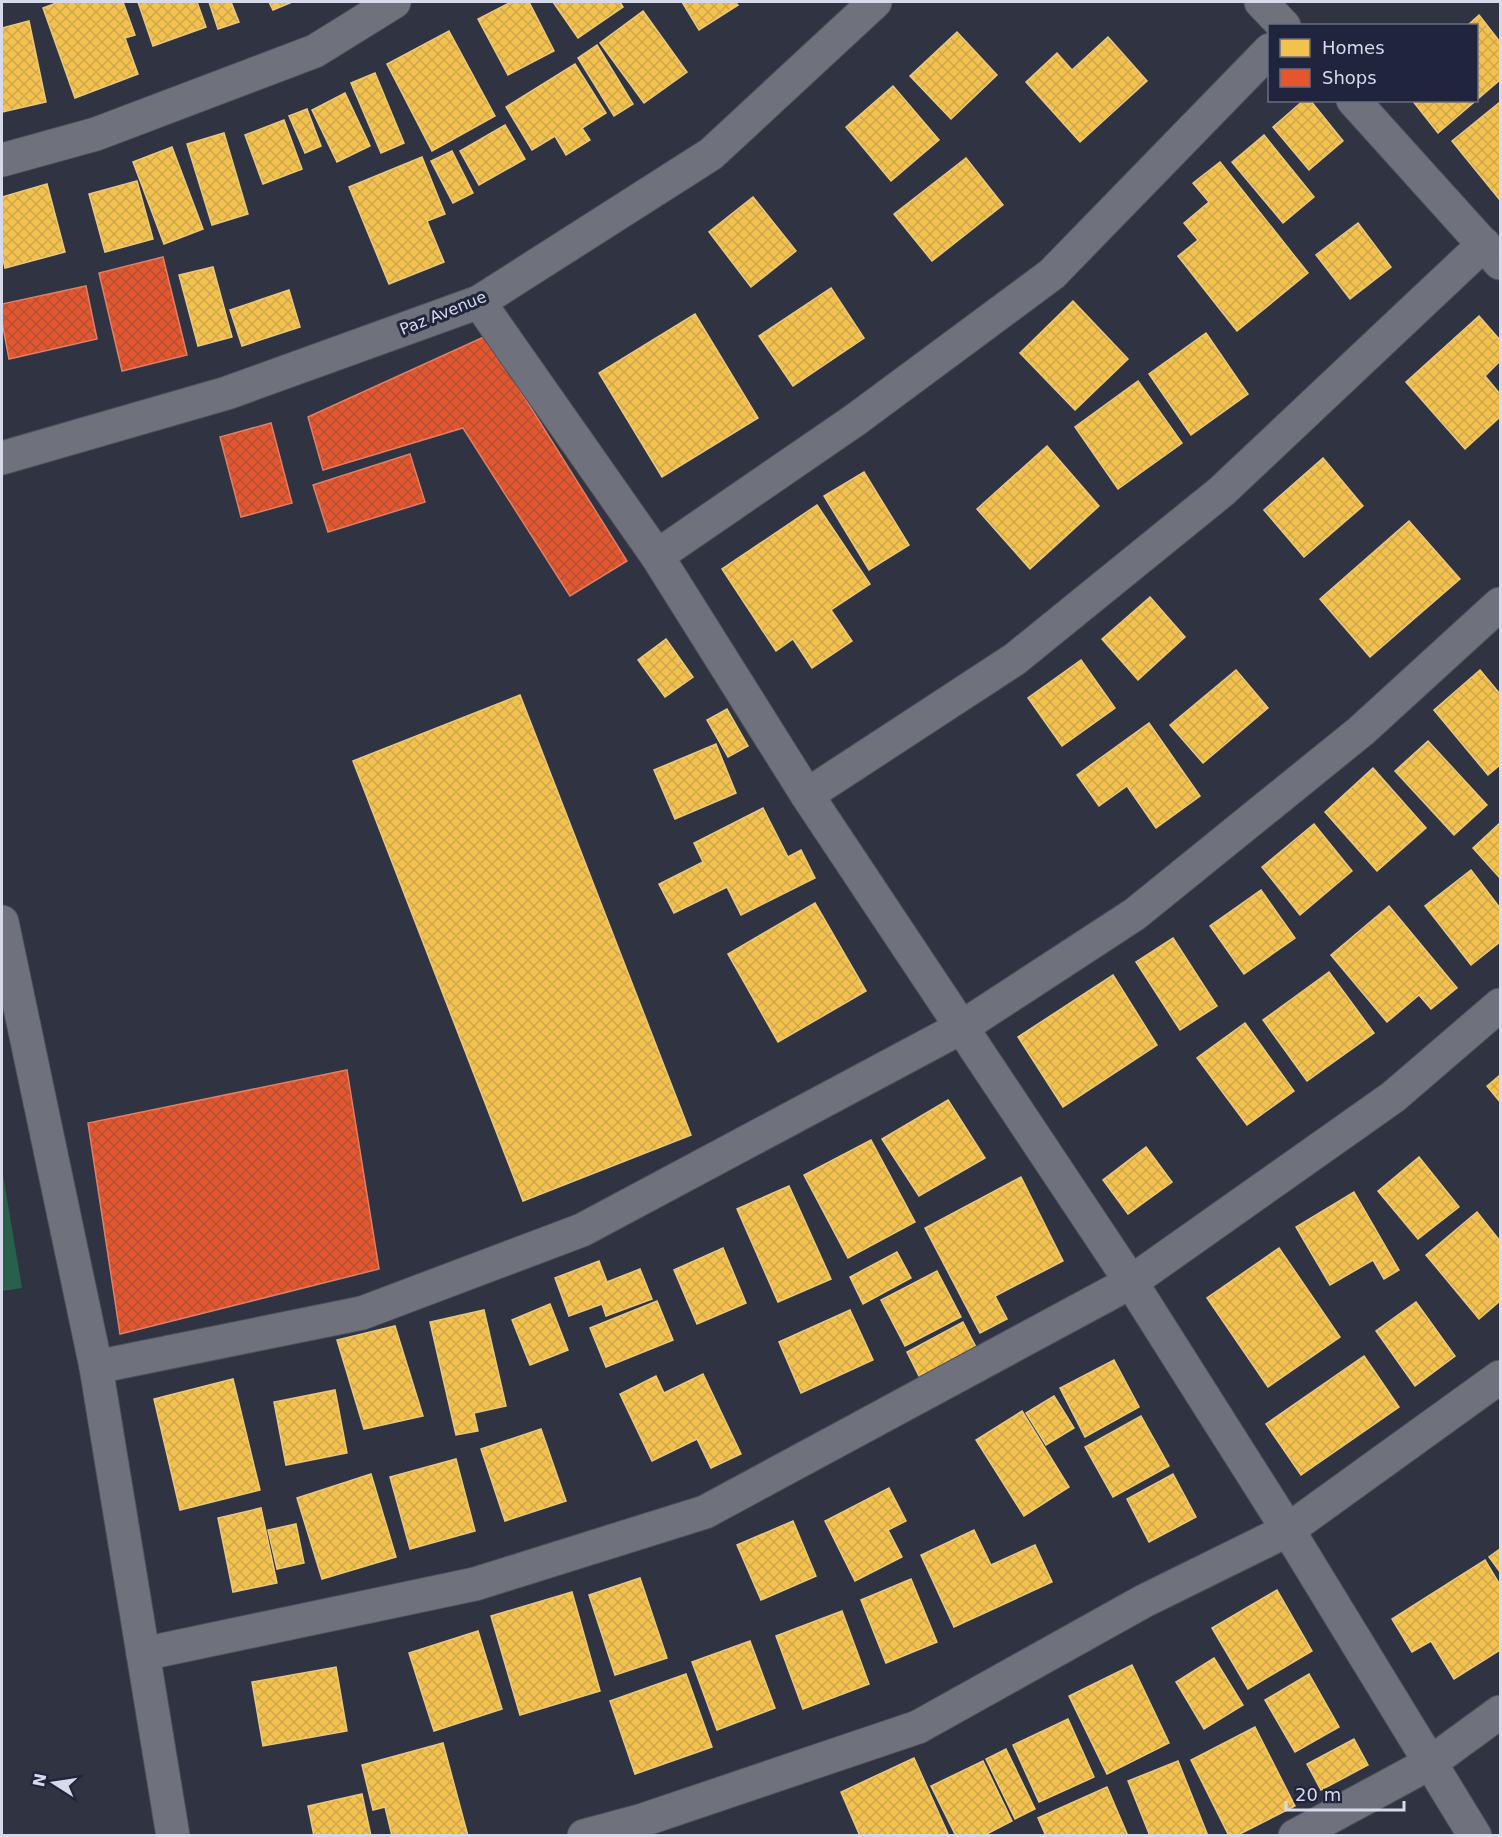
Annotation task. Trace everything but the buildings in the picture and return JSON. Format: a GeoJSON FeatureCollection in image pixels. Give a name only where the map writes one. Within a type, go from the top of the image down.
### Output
{"type":"FeatureCollection","features":[{"type":"Feature","properties":{"kind":"street"},"geometry":{"type":"LineString","coordinates":[[2,160],[96,134],[315,51],[394,2]]}},
{"type":"Feature","properties":{"kind":"street","name":"Paz Avenue"},"geometry":{"type":"LineString","coordinates":[[2,458],[227,393],[479,302],[711,154],[875,2]]}},
{"type":"Feature","properties":{"kind":"street"},"geometry":{"type":"LineString","coordinates":[[1261,2],[1282,24]]}},
{"type":"Feature","properties":{"kind":"street"},"geometry":{"type":"LineString","coordinates":[[657,556],[855,420],[1052,274],[1268,51]]}},
{"type":"Feature","properties":{"kind":"street"},"geometry":{"type":"LineString","coordinates":[[807,795],[1015,659],[1213,498],[1492,254],[1355,102]]}},
{"type":"Feature","properties":{"kind":"street"},"geometry":{"type":"LineString","coordinates":[[479,302],[657,556],[807,795],[1131,1282],[1288,1530],[1475,1836]]}},
{"type":"Feature","properties":{"kind":"street"},"geometry":{"type":"LineString","coordinates":[[96,1366],[362,1313],[582,1230],[962,1027],[1135,914],[1361,731],[1500,604]]}},
{"type":"Feature","properties":{"kind":"street"},"geometry":{"type":"LineString","coordinates":[[2,922],[7,972],[96,1366],[173,1836]]}},
{"type":"Feature","properties":{"kind":"street"},"geometry":{"type":"LineString","coordinates":[[143,1654],[475,1584],[705,1512],[1131,1282],[1393,1097],[1500,1005]]}},
{"type":"Feature","properties":{"kind":"street"},"geometry":{"type":"LineString","coordinates":[[585,1836],[640,1821],[918,1728],[1144,1601],[1288,1530],[1500,1377]]}},
{"type":"Feature","properties":{"kind":"street"},"geometry":{"type":"LineString","coordinates":[[1295,1836],[1430,1763],[1500,1712]]}},
{"type":"Feature","properties":{"kind":"green space"},"geometry":{"type":"Polygon","coordinates":[[[2,1169],[22,1288],[2,1291],[2,1169]]]}}]}
